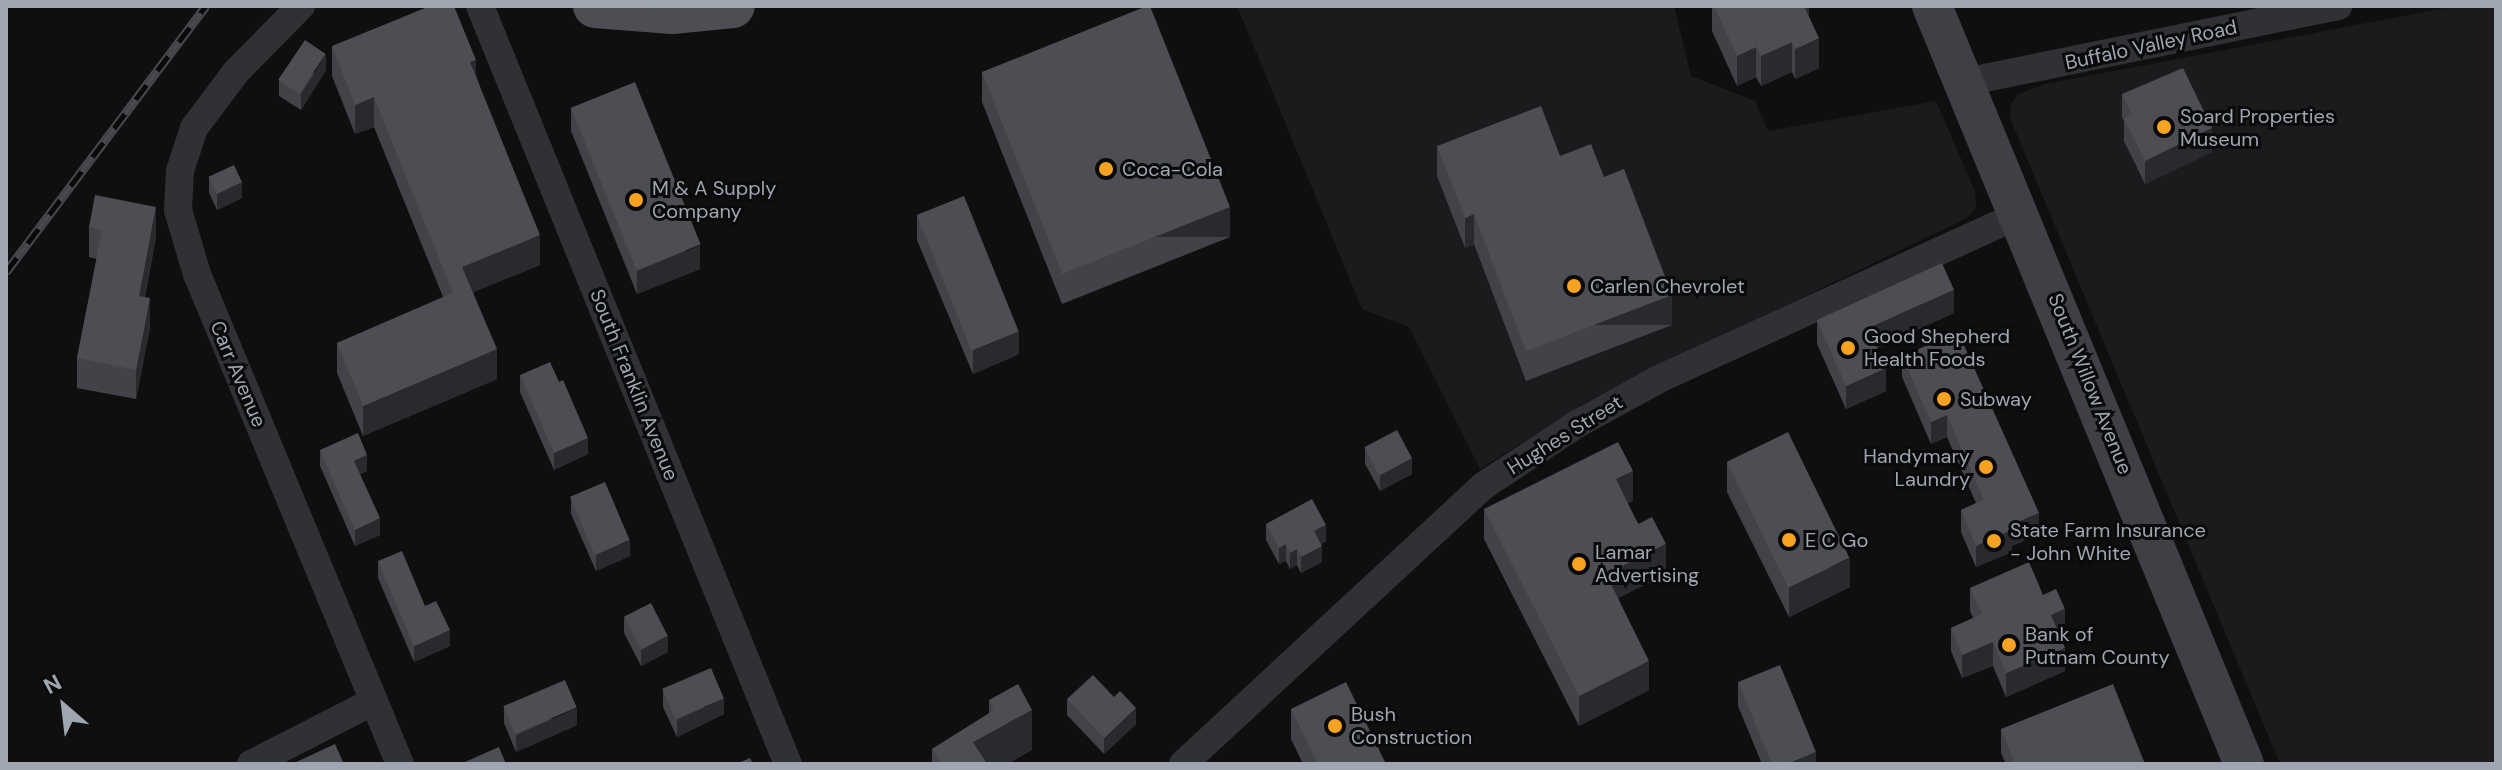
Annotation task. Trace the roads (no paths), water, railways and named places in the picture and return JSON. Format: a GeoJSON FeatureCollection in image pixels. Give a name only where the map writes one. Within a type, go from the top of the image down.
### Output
{"type":"FeatureCollection","features":[{"type":"Feature","properties":{"kind":"main road"},"geometry":{"type":"LineString","coordinates":[[595,6],[672,12],[733,6]]}},
{"type":"Feature","properties":{"kind":"main road","name":"South Willow Avenue"},"geometry":{"type":"LineString","coordinates":[[1932,6],[2244,764]]}},
{"type":"Feature","properties":{"kind":"street","name":"Carr Avenue"},"geometry":{"type":"LineString","coordinates":[[301,6],[236,72],[194,128],[180,171],[178,210],[197,274],[400,764]]}},
{"type":"Feature","properties":{"kind":"street","name":"South Franklin Avenue"},"geometry":{"type":"LineString","coordinates":[[480,6],[788,764]]}},
{"type":"Feature","properties":{"kind":"street","name":"Buffalo Valley Road"},"geometry":{"type":"LineString","coordinates":[[1965,82],[2338,6]]}},
{"type":"Feature","properties":{"kind":"street","name":"Hughes Street"},"geometry":{"type":"LineString","coordinates":[[1183,764],[1483,486],[1577,424],[1661,378],[2019,215]]}},
{"type":"Feature","properties":{"kind":"street"},"geometry":{"type":"LineString","coordinates":[[251,764],[374,701]]}},
{"type":"Feature","properties":{"kind":"railway"},"geometry":{"type":"LineString","coordinates":[[6,272],[206,6]]}},
{"type":"Feature","properties":{"kind":"place","name":"Soard Properties Museum"},"geometry":{"type":"Point","coordinates":[2164,127]}},
{"type":"Feature","properties":{"kind":"place","name":"Coca-Cola"},"geometry":{"type":"Point","coordinates":[1106,169]}},
{"type":"Feature","properties":{"kind":"place","name":"M & A Supply Company"},"geometry":{"type":"Point","coordinates":[636,200]}},
{"type":"Feature","properties":{"kind":"place","name":"Carlen Chevrolet"},"geometry":{"type":"Point","coordinates":[1574,286]}},
{"type":"Feature","properties":{"kind":"place","name":"Good Shepherd Health Foods"},"geometry":{"type":"Point","coordinates":[1848,348]}},
{"type":"Feature","properties":{"kind":"place","name":"Subway"},"geometry":{"type":"Point","coordinates":[1944,399]}},
{"type":"Feature","properties":{"kind":"place","name":"Handymary Laundry"},"geometry":{"type":"Point","coordinates":[1986,467]}},
{"type":"Feature","properties":{"kind":"place","name":"E C Go"},"geometry":{"type":"Point","coordinates":[1789,540]}},
{"type":"Feature","properties":{"kind":"place","name":"State Farm Insurance - John White"},"geometry":{"type":"Point","coordinates":[1994,541]}},
{"type":"Feature","properties":{"kind":"place","name":"Lamar Advertising"},"geometry":{"type":"Point","coordinates":[1579,564]}},
{"type":"Feature","properties":{"kind":"place","name":"Bank of Putnam County"},"geometry":{"type":"Point","coordinates":[2009,645]}},
{"type":"Feature","properties":{"kind":"place","name":"Bush Construction"},"geometry":{"type":"Point","coordinates":[1335,726]}}]}
